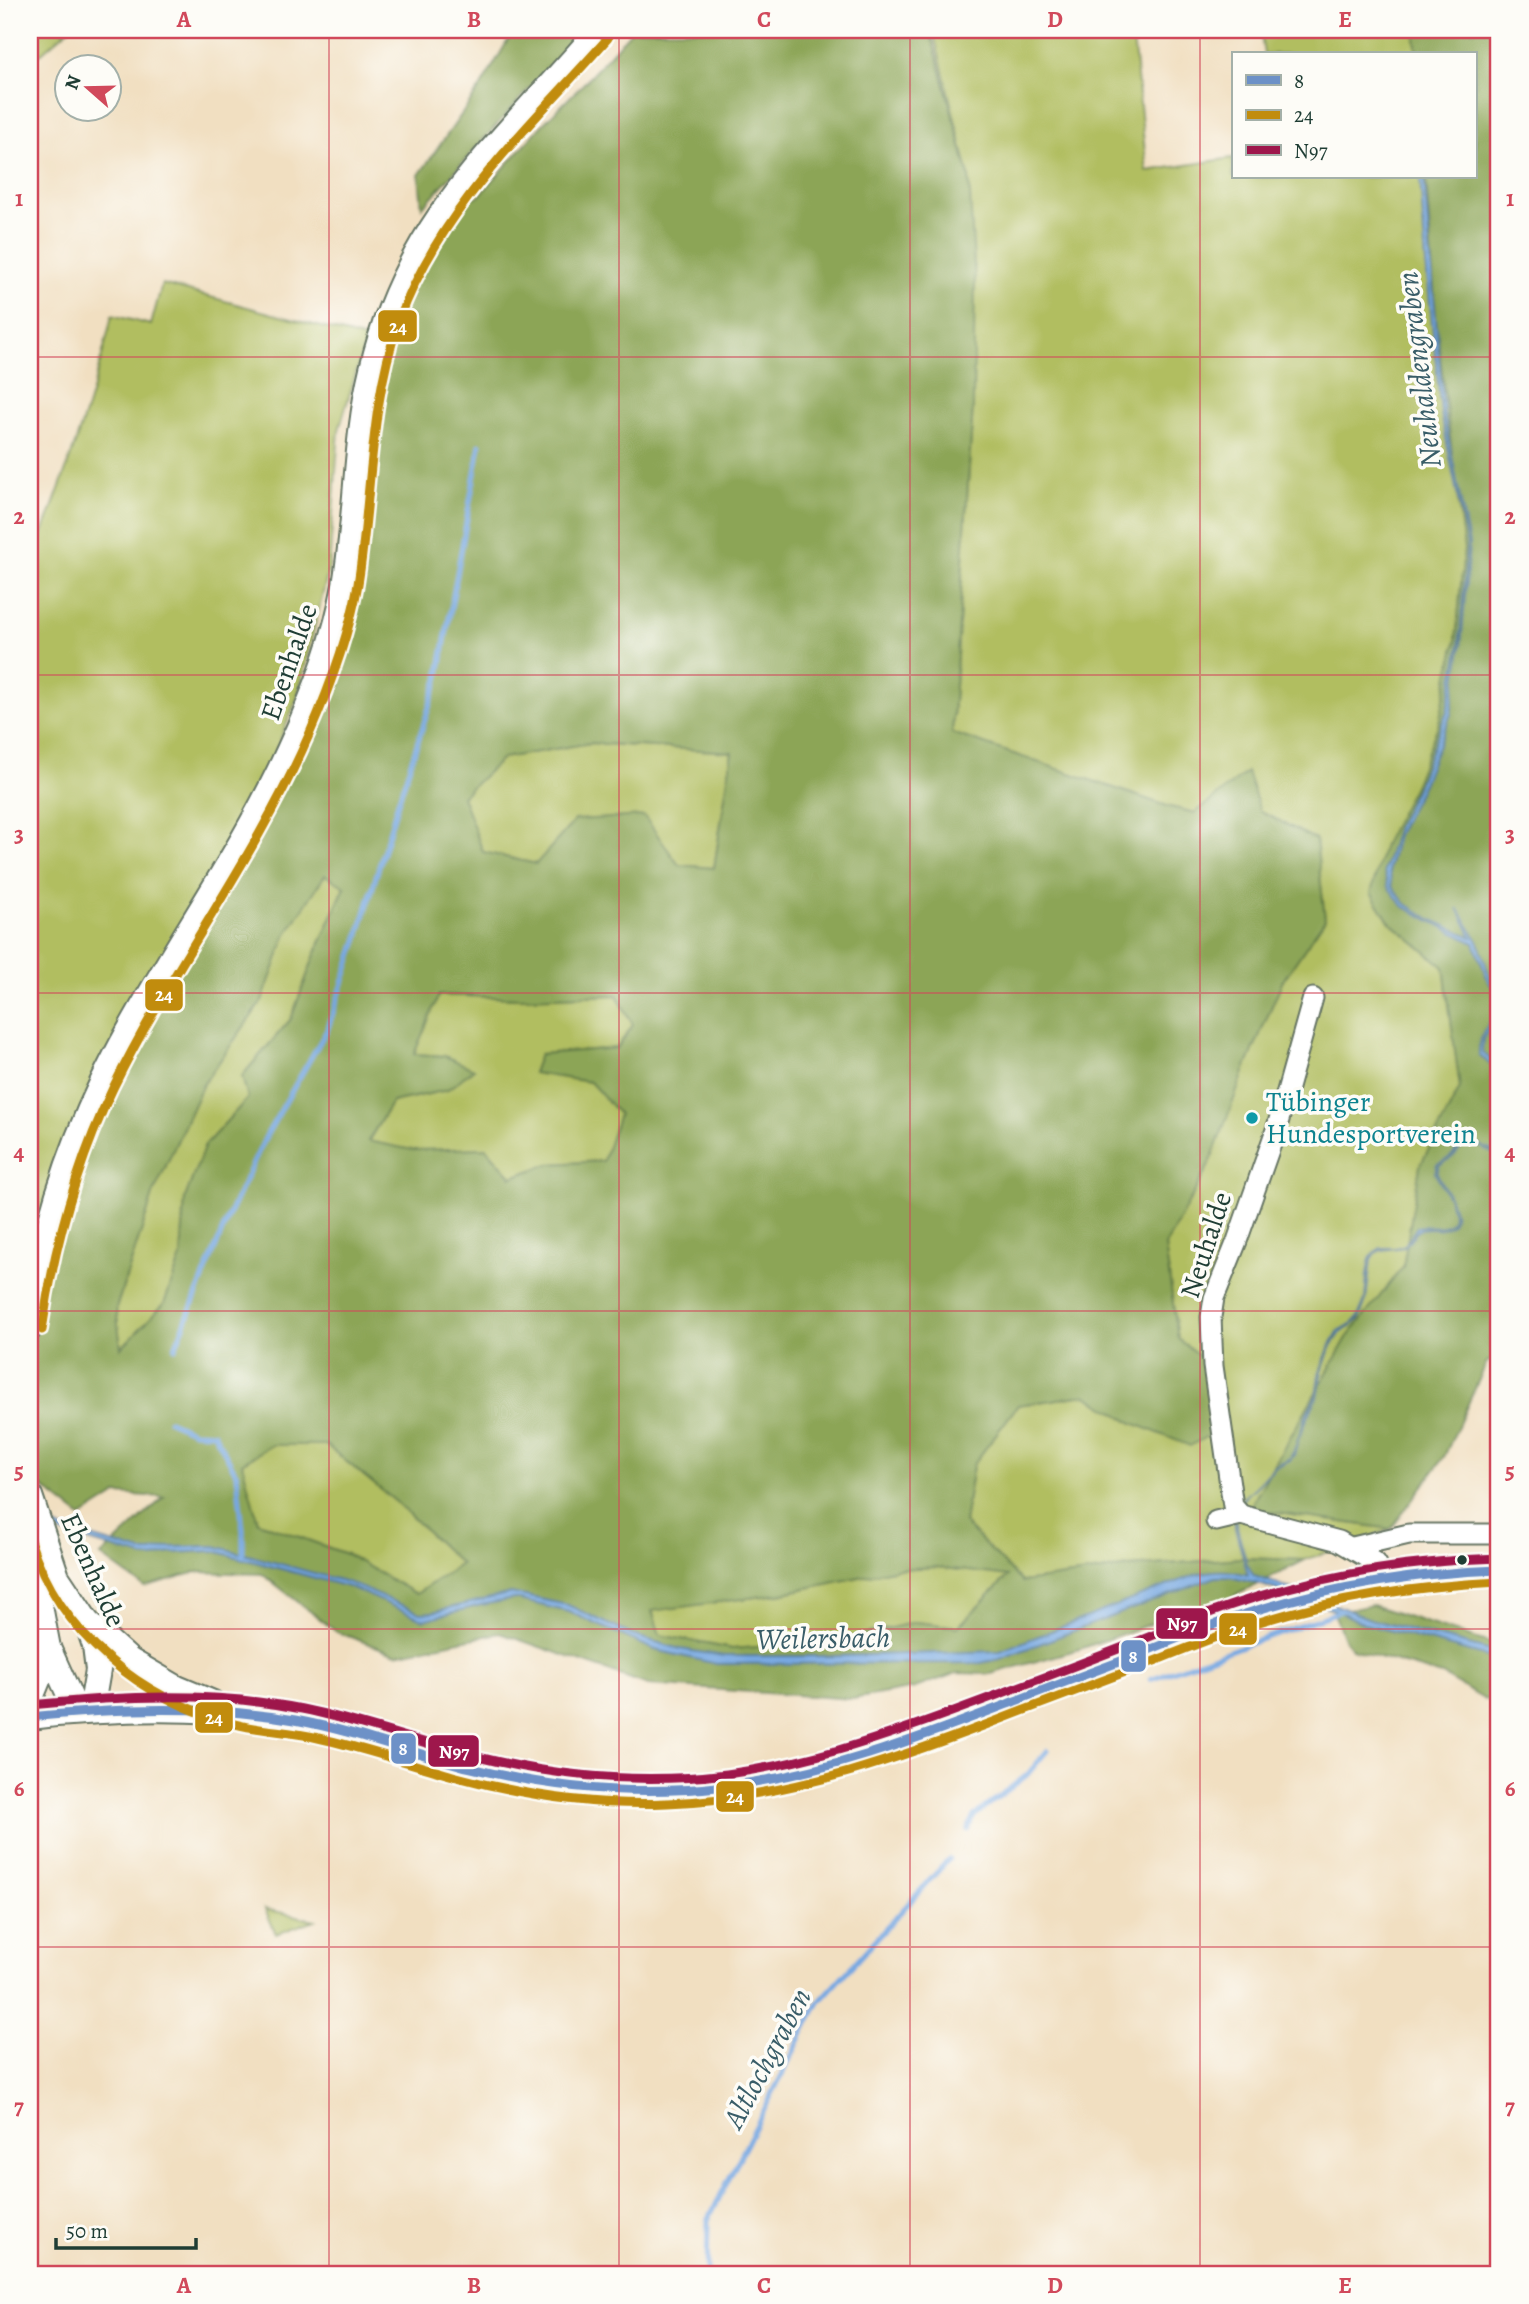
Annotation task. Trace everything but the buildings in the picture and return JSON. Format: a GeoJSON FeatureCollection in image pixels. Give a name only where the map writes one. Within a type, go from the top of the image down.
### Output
{"type":"FeatureCollection","features":[{"type":"Feature","properties":{"kind":"street","name":"Ebenhalde"},"geometry":{"type":"LineString","coordinates":[[30,1328],[36,1281],[52,1211],[85,1122],[117,1052],[276,778],[302,721],[326,656],[344,589],[370,377],[395,297],[432,225],[466,178],[599,30]]}},
{"type":"Feature","properties":{"kind":"street","name":"Neuhalde"},"geometry":{"type":"LineString","coordinates":[[1241,1515],[1233,1506],[1213,1366],[1210,1317],[1214,1298],[1278,1127],[1313,998]]}},
{"type":"Feature","properties":{"kind":"street","name":"Ebenhalde"},"geometry":{"type":"LineString","coordinates":[[30,1496],[57,1577],[87,1622],[95,1646],[98,1670],[84,1711]]}},
{"type":"Feature","properties":{"kind":"street"},"geometry":{"type":"LineString","coordinates":[[1216,1521],[1241,1515],[1339,1541],[1377,1563],[1378,1580]]}},
{"type":"Feature","properties":{"kind":"street"},"geometry":{"type":"LineString","coordinates":[[1353,1547],[1391,1537],[1443,1533],[1499,1534]]}},
{"type":"Feature","properties":{"kind":"street","name":"Ebenhalde"},"geometry":{"type":"LineString","coordinates":[[30,1553],[48,1648],[84,1711]]}},
{"type":"Feature","properties":{"kind":"street"},"geometry":{"type":"LineString","coordinates":[[30,1717],[84,1711],[170,1707],[233,1712],[319,1725],[473,1768],[525,1779],[612,1789],[699,1789],[781,1777],[848,1761],[966,1720],[1237,1616],[1311,1595],[1378,1580],[1499,1570]]}},
{"type":"Feature","properties":{"kind":"street"},"geometry":{"type":"LineString","coordinates":[[87,1622],[119,1653],[159,1679],[233,1712]]}},
{"type":"Feature","properties":{"kind":"street"},"geometry":{"type":"LineString","coordinates":[[30,1700],[48,1648]]}},
{"type":"Feature","properties":{"kind":"green space"},"geometry":{"type":"Polygon","coordinates":[[[30,30],[68,30],[30,63],[30,30]]]}},
{"type":"Feature","properties":{"kind":"green space"},"geometry":{"type":"Polygon","coordinates":[[[514,30],[582,30],[422,208],[419,175],[480,88],[514,30]]]}},
{"type":"Feature","properties":{"kind":"green space"},"geometry":{"type":"Polygon","coordinates":[[[632,30],[930,30],[969,176],[975,282],[973,405],[952,733],[1170,807],[1195,813],[1247,772],[1260,811],[1316,840],[1325,919],[1282,982],[1209,1165],[1165,1246],[1178,1339],[1213,1366],[1222,1428],[1190,1446],[1133,1423],[1085,1395],[1018,1405],[973,1465],[964,1523],[1022,1582],[1130,1567],[1240,1558],[1305,1560],[1221,1603],[1159,1621],[1080,1649],[991,1674],[957,1673],[915,1688],[853,1699],[648,1685],[500,1633],[396,1654],[337,1632],[262,1574],[196,1572],[144,1587],[101,1556],[164,1497],[117,1494],[81,1517],[30,1477],[30,1328],[65,1172],[315,687],[368,386],[447,203],[479,196],[543,124],[632,30]],[[590,743],[503,758],[462,796],[483,852],[536,864],[575,820],[644,816],[679,865],[714,868],[732,752],[590,743]],[[325,875],[286,935],[262,1001],[202,1086],[154,1192],[116,1308],[121,1348],[164,1304],[181,1257],[185,1198],[205,1145],[248,1098],[242,1076],[291,1019],[314,957],[345,887],[325,875]],[[439,995],[414,1054],[445,1056],[474,1069],[447,1090],[392,1102],[368,1141],[413,1150],[486,1148],[512,1177],[549,1164],[603,1161],[619,1114],[590,1082],[533,1073],[540,1054],[617,1048],[633,1025],[617,995],[519,998],[439,995]],[[272,1445],[242,1463],[258,1522],[346,1554],[416,1594],[461,1564],[395,1501],[326,1445],[272,1445]],[[936,1567],[897,1569],[779,1594],[652,1611],[660,1635],[732,1649],[837,1641],[916,1622],[958,1627],[1008,1576],[936,1567]]]}},
{"type":"Feature","properties":{"kind":"green space"},"geometry":{"type":"Polygon","coordinates":[[[933,30],[1132,30],[1147,171],[1232,158],[1232,178],[1426,178],[1437,332],[1464,549],[1456,641],[1448,683],[1439,723],[1415,784],[1389,921],[1444,967],[1460,1088],[1420,1166],[1403,1267],[1347,1338],[1249,1509],[1391,1529],[1305,1560],[1240,1558],[1130,1567],[1022,1582],[964,1523],[973,1465],[1018,1405],[1085,1395],[1133,1423],[1213,1366],[1178,1340],[1165,1246],[1209,1165],[1282,982],[1325,919],[1316,840],[1260,811],[1196,813],[1170,807],[952,734],[973,405],[969,176],[933,30]]]}},
{"type":"Feature","properties":{"kind":"green space"},"geometry":{"type":"Polygon","coordinates":[[[1260,30],[1414,30],[1417,52],[1264,52],[1260,30]]]}},
{"type":"Feature","properties":{"kind":"green space"},"geometry":{"type":"Polygon","coordinates":[[[1414,30],[1499,30],[1499,1358],[1487,1362],[1444,1457],[1391,1529],[1249,1509],[1347,1338],[1403,1267],[1420,1166],[1460,1088],[1444,967],[1389,921],[1371,893],[1384,844],[1415,784],[1439,723],[1456,641],[1464,549],[1437,332],[1426,178],[1476,178],[1476,52],[1417,52],[1414,30]]]}},
{"type":"Feature","properties":{"kind":"green space"},"geometry":{"type":"Polygon","coordinates":[[[162,284],[366,339],[339,430],[329,568],[297,699],[247,819],[30,1262],[30,567],[86,411],[112,315],[151,325],[162,284]]]}},
{"type":"Feature","properties":{"kind":"green space"},"geometry":{"type":"Polygon","coordinates":[[[590,743],[732,752],[714,868],[679,865],[575,820],[537,864],[483,852],[462,796],[503,758],[590,743]]]}},
{"type":"Feature","properties":{"kind":"green space"},"geometry":{"type":"Polygon","coordinates":[[[325,874],[345,886],[291,1019],[242,1076],[248,1098],[205,1145],[185,1198],[181,1257],[164,1304],[121,1349],[116,1309],[154,1192],[202,1086],[262,1001],[286,935],[325,874]]]}},
{"type":"Feature","properties":{"kind":"green space"},"geometry":{"type":"Polygon","coordinates":[[[438,995],[519,998],[617,995],[633,1025],[617,1048],[540,1054],[533,1073],[590,1082],[620,1114],[603,1161],[549,1164],[512,1177],[486,1148],[413,1151],[368,1142],[392,1102],[447,1090],[445,1056],[414,1054],[438,995]]]}},
{"type":"Feature","properties":{"kind":"green space"},"geometry":{"type":"Polygon","coordinates":[[[272,1445],[326,1445],[395,1501],[461,1564],[416,1594],[346,1554],[258,1522],[241,1463],[272,1445]]]}},
{"type":"Feature","properties":{"kind":"green space"},"geometry":{"type":"Polygon","coordinates":[[[936,1567],[1009,1575],[958,1627],[916,1622],[837,1641],[732,1649],[660,1635],[652,1610],[779,1594],[897,1569],[936,1567]]]}},
{"type":"Feature","properties":{"kind":"green space"},"geometry":{"type":"Polygon","coordinates":[[[1372,1605],[1499,1646],[1499,1703],[1482,1698],[1442,1675],[1352,1649],[1345,1641],[1334,1613],[1372,1605]]]}},
{"type":"Feature","properties":{"kind":"green space"},"geometry":{"type":"Polygon","coordinates":[[[265,1909],[315,1920],[276,1934],[265,1909]]]}},
{"type":"Feature","properties":{"kind":"water"},"geometry":{"type":"Polygon","coordinates":[[[1420,178],[1424,178],[1444,414],[1469,544],[1461,648],[1451,714],[1423,784],[1397,835],[1389,869],[1392,887],[1406,904],[1432,920],[1472,937],[1458,908],[1478,941],[1491,980],[1499,987],[1499,995],[1488,981],[1474,943],[1404,907],[1388,887],[1384,871],[1397,826],[1419,782],[1447,711],[1459,649],[1467,544],[1441,414],[1420,178]]]}},
{"type":"Feature","properties":{"kind":"water"},"geometry":{"type":"Polygon","coordinates":[[[1499,1006],[1499,1013],[1483,1039],[1482,1052],[1499,1066],[1499,1072],[1479,1055],[1479,1047],[1483,1034],[1499,1006]]]}},
{"type":"Feature","properties":{"kind":"water"},"geometry":{"type":"Polygon","coordinates":[[[1468,1140],[1499,1154],[1499,1157],[1477,1146],[1463,1144],[1453,1157],[1439,1165],[1437,1173],[1449,1196],[1454,1213],[1453,1220],[1449,1225],[1441,1228],[1419,1230],[1404,1247],[1375,1253],[1371,1259],[1366,1300],[1359,1319],[1341,1332],[1330,1348],[1317,1397],[1294,1455],[1261,1481],[1275,1466],[1290,1458],[1294,1451],[1316,1396],[1319,1375],[1329,1348],[1339,1330],[1352,1324],[1358,1317],[1365,1300],[1370,1259],[1375,1252],[1381,1248],[1405,1245],[1417,1227],[1441,1227],[1453,1217],[1450,1202],[1435,1173],[1437,1164],[1452,1156],[1461,1142],[1468,1140]]]}},
{"type":"Feature","properties":{"kind":"water"},"geometry":{"type":"Polygon","coordinates":[[[1254,1488],[1240,1502],[1234,1516],[1247,1564],[1254,1576],[1370,1619],[1499,1653],[1499,1660],[1365,1624],[1342,1613],[1262,1585],[1230,1577],[1216,1577],[1000,1659],[981,1663],[716,1664],[655,1650],[569,1612],[515,1599],[424,1620],[352,1588],[214,1551],[143,1557],[30,1524],[30,1519],[142,1552],[169,1547],[215,1546],[347,1582],[421,1613],[511,1593],[568,1605],[632,1635],[680,1649],[724,1656],[835,1656],[1000,1651],[1197,1574],[1222,1571],[1248,1575],[1232,1517],[1238,1502],[1254,1488]]]}},
{"type":"Feature","properties":{"kind":"waterway"},"geometry":{"type":"LineString","coordinates":[[175,1348],[230,1212],[266,1136],[328,1028],[438,680],[480,445]]}},
{"type":"Feature","properties":{"kind":"waterway"},"geometry":{"type":"LineString","coordinates":[[169,1421],[194,1432],[214,1433],[237,1475],[243,1556]]}},
{"type":"Feature","properties":{"kind":"waterway","name":"Altlochgraben"},"geometry":{"type":"LineString","coordinates":[[1150,1679],[1341,1611]]}},
{"type":"Feature","properties":{"kind":"waterway","name":"Altlochgraben"},"geometry":{"type":"LineString","coordinates":[[968,1829],[974,1816],[1027,1775],[1047,1751]]}},
{"type":"Feature","properties":{"kind":"waterway","name":"Altlochgraben"},"geometry":{"type":"LineString","coordinates":[[707,2274],[708,2220],[819,2002],[949,1859]]}},
{"type":"Feature","properties":{"kind":"transit line","name":"24"},"geometry":{"type":"LineString","coordinates":[[42,1330],[68,1206],[100,1117],[136,1043],[264,825],[309,735],[331,680],[350,623],[358,584],[372,451],[389,353],[416,280],[462,205],[519,136],[608,38]]}},
{"type":"Feature","properties":{"kind":"transit line","name":"24"},"geometry":{"type":"LineString","coordinates":[[30,1540],[61,1605],[83,1633],[108,1658],[136,1680],[200,1713],[235,1724],[332,1741],[479,1783],[532,1794],[613,1803],[713,1800],[804,1784],[936,1743],[1247,1626],[1309,1608],[1372,1595],[1499,1582]]}},
{"type":"Feature","properties":{"kind":"transit line","name":"N97"},"geometry":{"type":"LineString","coordinates":[[30,1705],[166,1697],[268,1703],[324,1714],[456,1751],[539,1770],[633,1778],[727,1774],[783,1764],[893,1733],[1062,1671],[1211,1612],[1270,1593],[1334,1577],[1399,1566],[1499,1558]]}},
{"type":"Feature","properties":{"kind":"transit line","name":"8"},"geometry":{"type":"LineString","coordinates":[[30,1717],[162,1710],[262,1715],[361,1736],[471,1768],[566,1786],[631,1790],[727,1786],[802,1773],[875,1752],[983,1714],[1232,1618],[1276,1604],[1402,1578],[1499,1570]]}},
{"type":"Feature","properties":{"kind":"place","name":"Tübinger Hundesportverein"},"geometry":{"type":"Point","coordinates":[1252,1118]}},
{"type":"Feature","properties":{"kind":"water label","name":"Neuhaldengraben"},"geometry":{"type":"Point","coordinates":[1419,370]}},
{"type":"Feature","properties":{"kind":"water label","name":"Weilersbach"},"geometry":{"type":"Point","coordinates":[823,1638]}}]}
